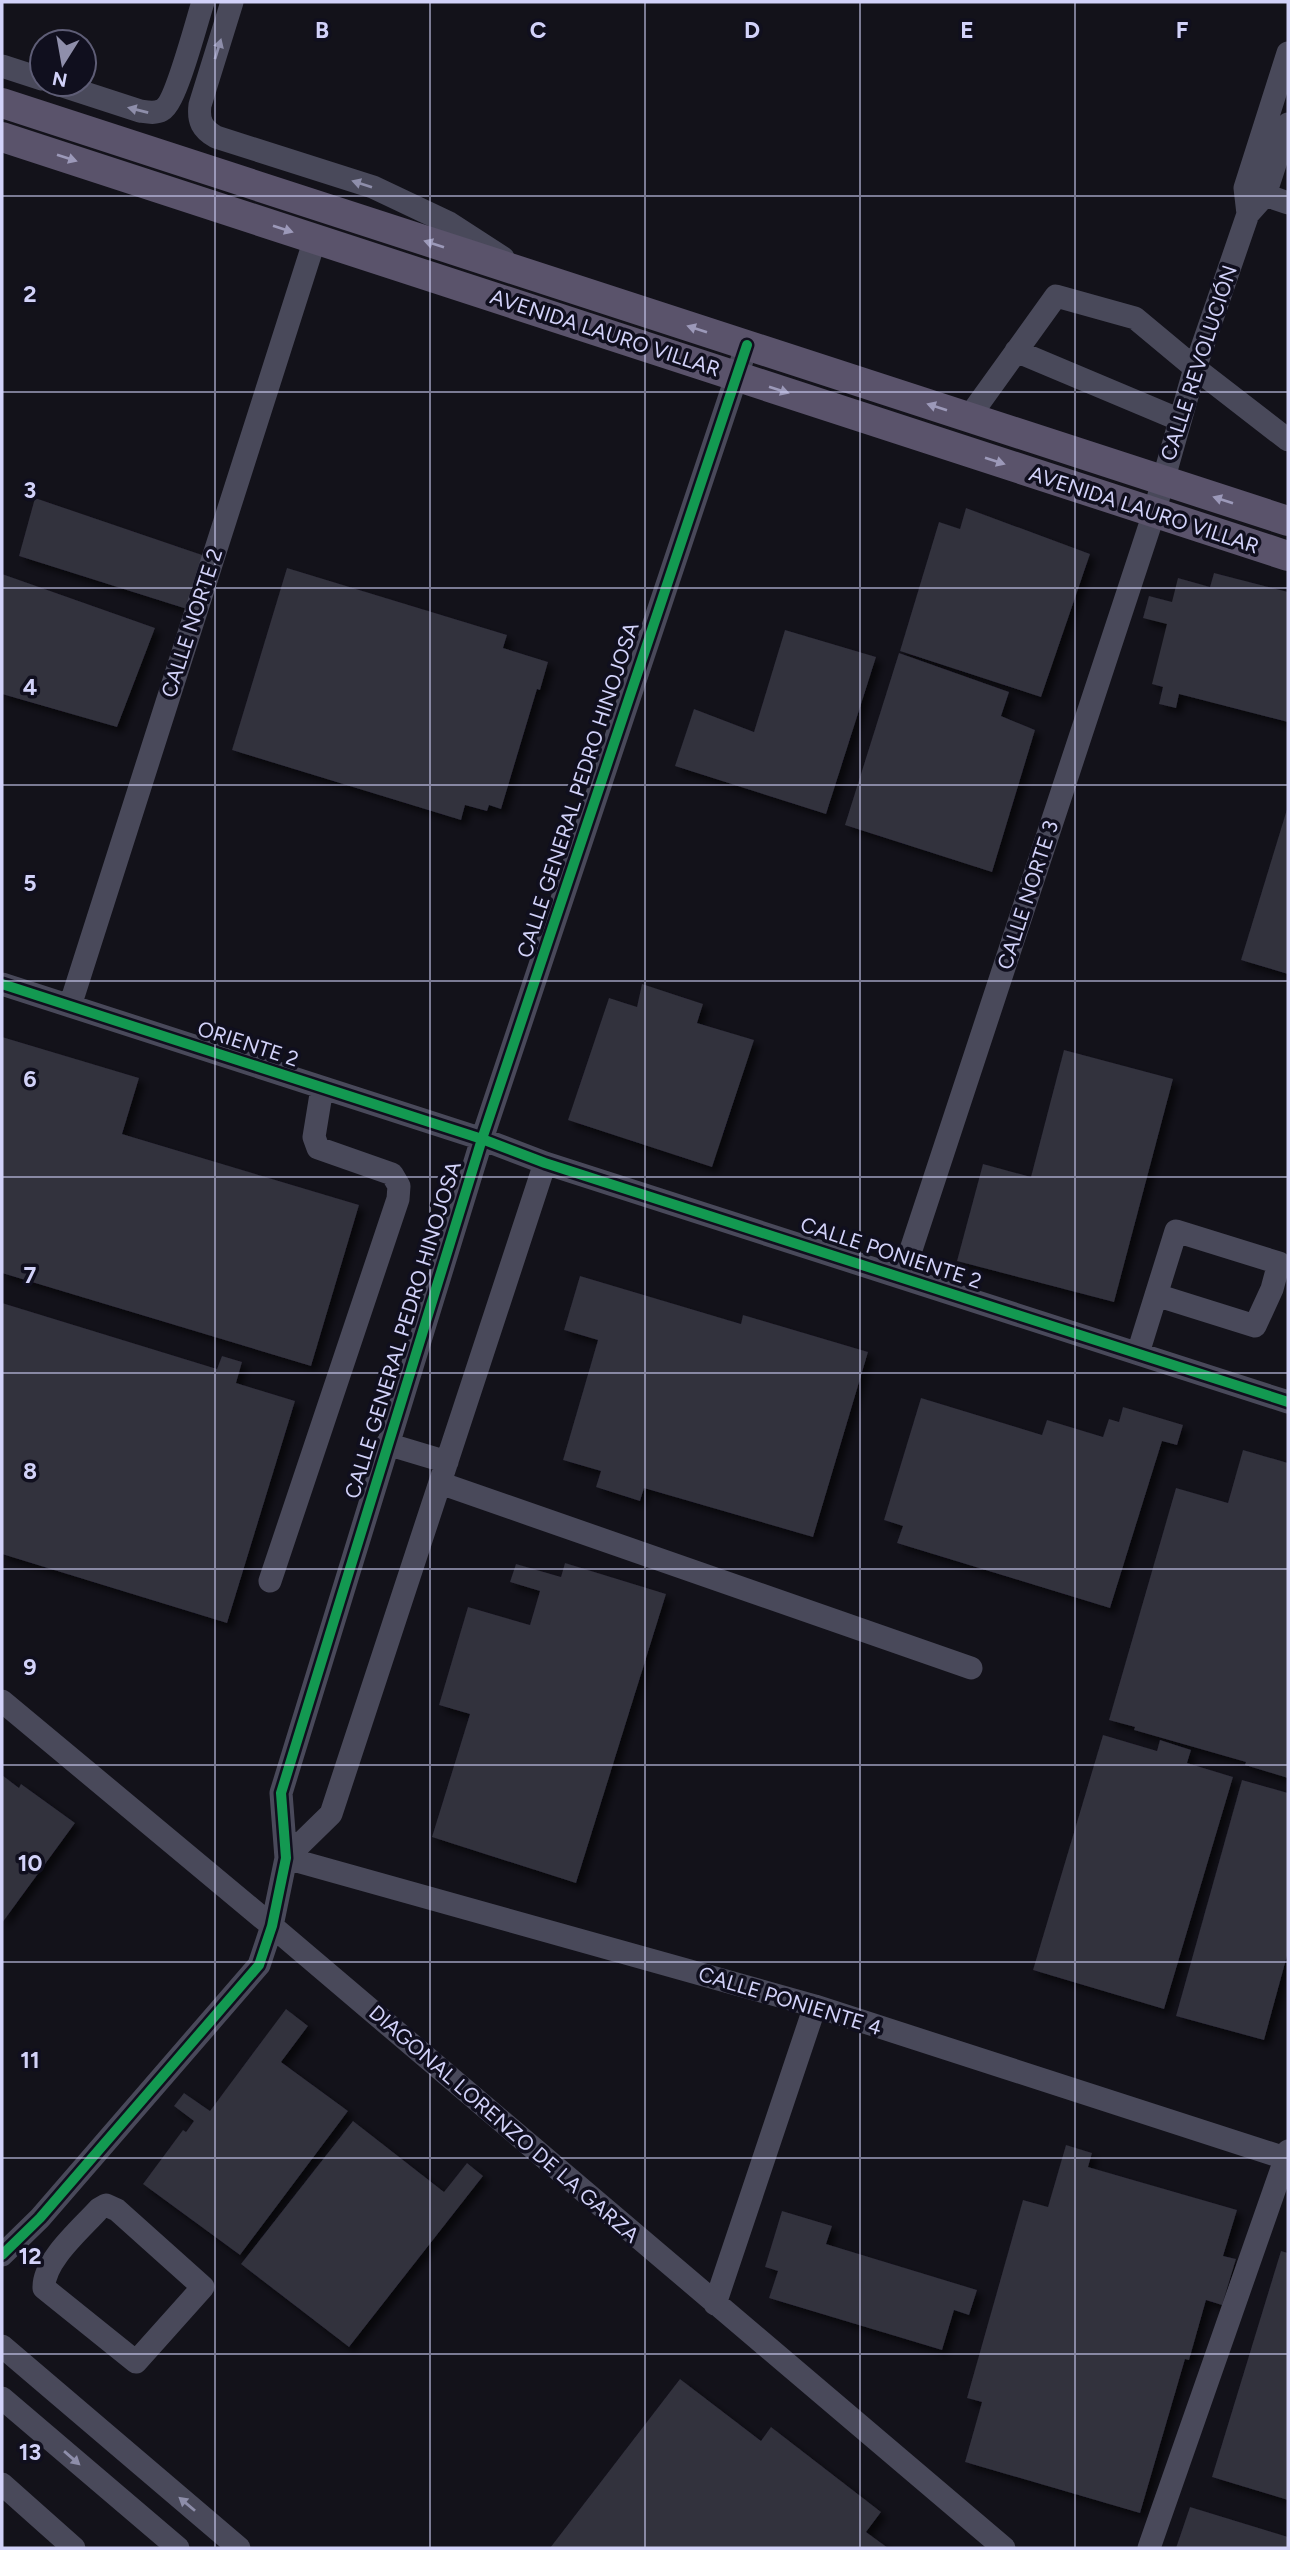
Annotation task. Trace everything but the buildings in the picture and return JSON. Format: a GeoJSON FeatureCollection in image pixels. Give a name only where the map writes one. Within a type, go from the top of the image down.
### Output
{"type":"FeatureCollection","features":[{"type":"Feature","properties":{"kind":"main road","name":"AVENIDA LAURO VILLAR"},"geometry":{"type":"LineString","coordinates":[[2,103],[1288,519]]}},
{"type":"Feature","properties":{"kind":"main road","name":"AVENIDA LAURO VILLAR"},"geometry":{"type":"LineString","coordinates":[[2,137],[1288,556]]}},
{"type":"Feature","properties":{"kind":"street"},"geometry":{"type":"LineString","coordinates":[[98,97],[151,113],[168,105],[203,2]]}},
{"type":"Feature","properties":{"kind":"street"},"geometry":{"type":"LineString","coordinates":[[232,2],[199,116],[207,132],[373,187],[408,202],[449,223],[529,275]]}},
{"type":"Feature","properties":{"kind":"street","name":"CALLE REVOLUCIÓN"},"geometry":{"type":"LineString","coordinates":[[1248,214],[1245,188],[1288,53]]}},
{"type":"Feature","properties":{"kind":"street"},"geometry":{"type":"LineString","coordinates":[[2,66],[28,74]]}},
{"type":"Feature","properties":{"kind":"street"},"geometry":{"type":"LineString","coordinates":[[177,83],[205,91]]}},
{"type":"Feature","properties":{"kind":"street","name":"CALLE REVOLUCIÓN"},"geometry":{"type":"LineString","coordinates":[[1154,513],[1195,368],[1248,214],[1265,195],[1288,124]]}},
{"type":"Feature","properties":{"kind":"street"},"geometry":{"type":"LineString","coordinates":[[1265,195],[1288,204]]}},
{"type":"Feature","properties":{"kind":"street","name":"CALLE NORTE 2"},"geometry":{"type":"LineString","coordinates":[[70,1006],[314,239]]}},
{"type":"Feature","properties":{"kind":"street"},"geometry":{"type":"LineString","coordinates":[[969,417],[1056,296],[1135,318],[1288,440]]}},
{"type":"Feature","properties":{"kind":"street","name":"CALLE GENERAL PEDRO HINOJOSA"},"geometry":{"type":"LineString","coordinates":[[2,2255],[40,2218],[259,1965],[272,1926],[286,1858],[281,1793],[482,1139],[747,345]]}},
{"type":"Feature","properties":{"kind":"street"},"geometry":{"type":"LineString","coordinates":[[1016,351],[1180,420]]}},
{"type":"Feature","properties":{"kind":"street","name":"CALLE NORTE 3"},"geometry":{"type":"LineString","coordinates":[[902,1277],[1154,513]]}},
{"type":"Feature","properties":{"kind":"street","name":"ORIENTE 2"},"geometry":{"type":"LineString","coordinates":[[2,985],[482,1139]]}},
{"type":"Feature","properties":{"kind":"street"},"geometry":{"type":"LineString","coordinates":[[270,1581],[398,1199],[399,1186],[392,1174],[318,1148],[314,1137],[321,1088]]}},
{"type":"Feature","properties":{"kind":"street","name":"CALLE PONIENTE 2"},"geometry":{"type":"LineString","coordinates":[[482,1139],[545,1164],[1288,1402]]}},
{"type":"Feature","properties":{"kind":"street"},"geometry":{"type":"LineString","coordinates":[[286,1858],[331,1814],[545,1164]]}},
{"type":"Feature","properties":{"kind":"street"},"geometry":{"type":"LineString","coordinates":[[1138,1353],[1156,1295],[1176,1231],[1279,1263],[1272,1289],[1255,1326],[1156,1295]]}},
{"type":"Feature","properties":{"kind":"street"},"geometry":{"type":"LineString","coordinates":[[387,1444],[443,1472],[971,1668]]}},
{"type":"Feature","properties":{"kind":"street","name":"DIAGONAL LORENZO DE LA GARZA"},"geometry":{"type":"LineString","coordinates":[[2,1701],[272,1926],[1004,2548]]}},
{"type":"Feature","properties":{"kind":"street","name":"CALLE PONIENTE 4"},"geometry":{"type":"LineString","coordinates":[[286,1858],[815,2006],[1287,2156]]}},
{"type":"Feature","properties":{"kind":"street"},"geometry":{"type":"LineString","coordinates":[[715,2304],[815,2006]]}},
{"type":"Feature","properties":{"kind":"street"},"geometry":{"type":"LineString","coordinates":[[1149,2548],[1287,2156]]}},
{"type":"Feature","properties":{"kind":"street"},"geometry":{"type":"LineString","coordinates":[[106,2205],[117,2210],[203,2287],[136,2362],[44,2288],[44,2278],[50,2266],[71,2241],[99,2209],[106,2205]]}},
{"type":"Feature","properties":{"kind":"street"},"geometry":{"type":"LineString","coordinates":[[40,2218],[71,2241]]}},
{"type":"Feature","properties":{"kind":"street"},"geometry":{"type":"LineString","coordinates":[[2,2346],[239,2548]]}},
{"type":"Feature","properties":{"kind":"street"},"geometry":{"type":"LineString","coordinates":[[2,2398],[178,2548]]}},
{"type":"Feature","properties":{"kind":"street"},"geometry":{"type":"LineString","coordinates":[[2,2484],[74,2548]]}},
{"type":"Feature","properties":{"kind":"cycle path"},"geometry":{"type":"LineString","coordinates":[[2,2255],[40,2218],[259,1965],[272,1926],[286,1858],[281,1793],[482,1139],[747,345]]}},
{"type":"Feature","properties":{"kind":"cycle path"},"geometry":{"type":"LineString","coordinates":[[2,984],[482,1139],[545,1163],[1288,1402]]}}]}
